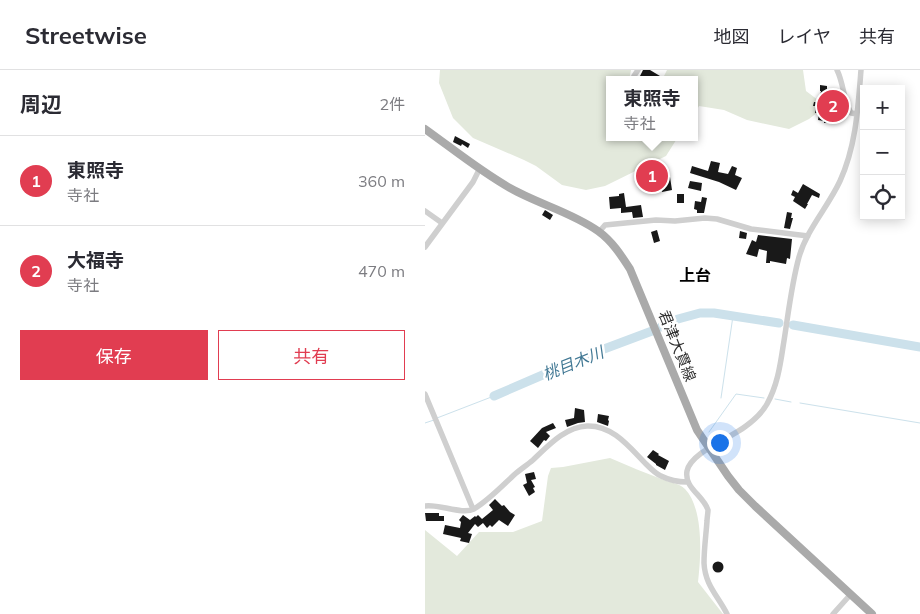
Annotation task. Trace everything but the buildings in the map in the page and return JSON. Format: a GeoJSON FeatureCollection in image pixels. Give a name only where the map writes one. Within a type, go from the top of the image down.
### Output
{"type":"FeatureCollection","features":[{"type":"Feature","properties":{"kind":"main road","name":"君津大貫線"},"geometry":{"type":"LineString","coordinates":[[425,129],[509,187],[531,199],[578,219],[607,239],[630,269],[697,430],[709,448],[739,490],[872,614]]}},
{"type":"Feature","properties":{"kind":"street"},"geometry":{"type":"LineString","coordinates":[[634,76],[638,70]]}},
{"type":"Feature","properties":{"kind":"street"},"geometry":{"type":"LineString","coordinates":[[837,70],[841,78],[847,107],[851,113],[857,114]]}},
{"type":"Feature","properties":{"kind":"street"},"geometry":{"type":"LineString","coordinates":[[727,614],[707,579],[704,563],[708,510],[687,482],[689,466],[695,458],[709,448],[745,427],[765,408],[772,395],[780,368],[799,256],[808,236],[840,181],[851,153],[861,70]]}},
{"type":"Feature","properties":{"kind":"street"},"geometry":{"type":"LineString","coordinates":[[425,247],[473,182],[480,168]]}},
{"type":"Feature","properties":{"kind":"street"},"geometry":{"type":"LineString","coordinates":[[425,211],[442,223]]}},
{"type":"Feature","properties":{"kind":"street"},"geometry":{"type":"LineString","coordinates":[[599,232],[605,225],[610,224],[705,218],[717,219],[751,229],[808,236]]}},
{"type":"Feature","properties":{"kind":"street"},"geometry":{"type":"LineString","coordinates":[[425,394],[473,509]]}},
{"type":"Feature","properties":{"kind":"street"},"geometry":{"type":"LineString","coordinates":[[425,506],[435,505],[462,511],[473,509],[490,497],[551,443],[575,428],[587,426],[599,427],[613,433],[661,476],[680,482],[687,482]]}},
{"type":"Feature","properties":{"kind":"street"},"geometry":{"type":"LineString","coordinates":[[833,614],[851,594]]}},
{"type":"Feature","properties":{"kind":"shaded area"},"geometry":{"type":"Polygon","coordinates":[[[440,70],[631,70],[630,76],[606,76],[606,141],[675,141],[666,156],[605,186],[586,190],[562,185],[536,166],[473,138],[453,118],[439,83],[440,70]]]}},
{"type":"Feature","properties":{"kind":"shaded area"},"geometry":{"type":"Polygon","coordinates":[[[667,70],[803,70],[806,91],[826,106],[809,119],[789,129],[747,120],[724,110],[699,106],[698,108],[698,76],[664,76],[667,70]]]}},
{"type":"Feature","properties":{"kind":"shaded area"},"geometry":{"type":"Polygon","coordinates":[[[610,458],[678,484],[685,489],[695,508],[700,534],[698,582],[723,614],[425,614],[425,530],[457,556],[479,532],[513,532],[542,521],[548,476],[551,468],[610,458]]]}},
{"type":"Feature","properties":{"kind":"waterway","name":"桃目木川"},"geometry":{"type":"LineString","coordinates":[[661,327],[678,319],[700,313],[714,313],[779,323]]}},
{"type":"Feature","properties":{"kind":"waterway"},"geometry":{"type":"LineString","coordinates":[[721,398],[733,316]]}},
{"type":"Feature","properties":{"kind":"waterway","name":"桃目木川"},"geometry":{"type":"LineString","coordinates":[[793,325],[920,347]]}},
{"type":"Feature","properties":{"kind":"waterway","name":"桃目木川"},"geometry":{"type":"LineString","coordinates":[[494,396],[596,352],[652,331]]}},
{"type":"Feature","properties":{"kind":"waterway"},"geometry":{"type":"LineString","coordinates":[[709,432],[736,394],[764,398]]}},
{"type":"Feature","properties":{"kind":"waterway"},"geometry":{"type":"LineString","coordinates":[[437,418],[494,396]]}},
{"type":"Feature","properties":{"kind":"waterway"},"geometry":{"type":"LineString","coordinates":[[775,399],[791,402]]}},
{"type":"Feature","properties":{"kind":"waterway"},"geometry":{"type":"LineString","coordinates":[[800,403],[920,423]]}},
{"type":"Feature","properties":{"kind":"waterway"},"geometry":{"type":"LineString","coordinates":[[425,423],[434,420]]}},
{"type":"Feature","properties":{"kind":"place","name":"大福寺"},"geometry":{"type":"Point","coordinates":[833,106]}},
{"type":"Feature","properties":{"kind":"place","name":"東照寺"},"geometry":{"type":"Point","coordinates":[652,176]}},
{"type":"Feature","properties":{"kind":"district","name":"上台"},"geometry":{"type":"Point","coordinates":[695,275]}}]}
